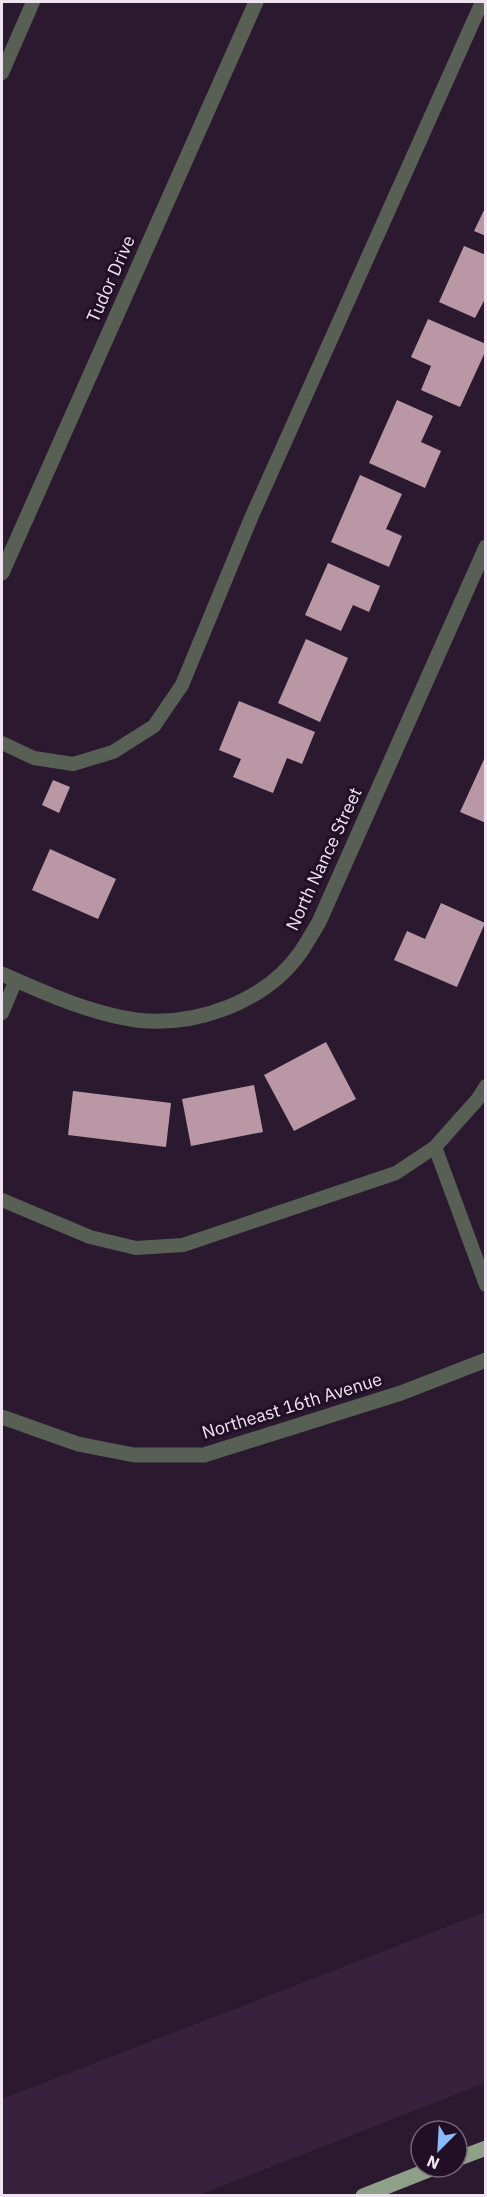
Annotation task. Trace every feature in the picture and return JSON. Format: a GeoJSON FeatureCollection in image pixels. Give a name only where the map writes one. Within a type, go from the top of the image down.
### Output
{"type":"FeatureCollection","features":[{"type":"Feature","properties":{"kind":"main road"},"geometry":{"type":"LineString","coordinates":[[469,2156],[485,2151]]}},
{"type":"Feature","properties":{"kind":"main road"},"geometry":{"type":"LineString","coordinates":[[363,2196],[409,2178]]}},
{"type":"Feature","properties":{"kind":"street","name":"Tudor Drive"},"geometry":{"type":"LineString","coordinates":[[2,573],[256,2]]}},
{"type":"Feature","properties":{"kind":"street","name":"North Nance Street"},"geometry":{"type":"LineString","coordinates":[[9,977],[89,1010],[138,1020],[181,1019],[213,1013],[245,1000],[273,981],[299,954],[319,922],[486,547]]}},
{"type":"Feature","properties":{"kind":"street","name":"Northeast 16th Avenue"},"geometry":{"type":"LineString","coordinates":[[2,1417],[78,1444],[135,1455],[204,1455],[401,1394],[486,1360]]}},
{"type":"Feature","properties":{"kind":"lane"},"geometry":{"type":"LineString","coordinates":[[2,73],[33,2]]}},
{"type":"Feature","properties":{"kind":"lane"},"geometry":{"type":"LineString","coordinates":[[2,743],[34,758],[73,764],[113,752],[154,726],[182,685],[251,518],[482,2]]}},
{"type":"Feature","properties":{"kind":"lane"},"geometry":{"type":"LineString","coordinates":[[2,1013],[9,977]]}},
{"type":"Feature","properties":{"kind":"lane"},"geometry":{"type":"LineString","coordinates":[[2,1200],[90,1237],[136,1248],[183,1245],[396,1173],[435,1147],[477,1100],[486,1086]]}},
{"type":"Feature","properties":{"kind":"lane"},"geometry":{"type":"LineString","coordinates":[[435,1147],[486,1285]]}},
{"type":"Feature","properties":{"kind":"shaded area"},"geometry":{"type":"Polygon","coordinates":[[[485,1912],[485,2083],[199,2195],[2,2195],[2,2099],[485,1912]]]}},
{"type":"Feature","properties":{"kind":"building"},"geometry":{"type":"Polygon","coordinates":[[[486,206],[486,236],[474,231],[486,206]]]}},
{"type":"Feature","properties":{"kind":"building"},"geometry":{"type":"Polygon","coordinates":[[[464,246],[486,255],[486,297],[475,318],[439,302],[464,246]]]}},
{"type":"Feature","properties":{"kind":"building"},"geometry":{"type":"Polygon","coordinates":[[[428,319],[486,344],[486,350],[460,407],[421,390],[431,366],[411,357],[428,319]]]}},
{"type":"Feature","properties":{"kind":"building"},"geometry":{"type":"Polygon","coordinates":[[[397,400],[433,416],[421,442],[441,451],[425,488],[369,463],[397,400]]]}},
{"type":"Feature","properties":{"kind":"building"},"geometry":{"type":"Polygon","coordinates":[[[360,475],[402,494],[386,529],[402,536],[389,567],[331,542],[360,475]]]}},
{"type":"Feature","properties":{"kind":"building"},"geometry":{"type":"Polygon","coordinates":[[[328,563],[380,586],[369,612],[353,605],[341,631],[305,615],[328,563]]]}},
{"type":"Feature","properties":{"kind":"building"},"geometry":{"type":"Polygon","coordinates":[[[306,639],[348,658],[320,722],[278,703],[306,639]]]}},
{"type":"Feature","properties":{"kind":"building"},"geometry":{"type":"Polygon","coordinates":[[[239,701],[315,732],[302,764],[287,758],[273,793],[233,777],[241,759],[219,750],[239,701]]]}},
{"type":"Feature","properties":{"kind":"building"},"geometry":{"type":"Polygon","coordinates":[[[486,755],[486,823],[460,812],[486,755]]]}},
{"type":"Feature","properties":{"kind":"building"},"geometry":{"type":"Polygon","coordinates":[[[53,780],[70,787],[59,813],[42,805],[53,780]]]}},
{"type":"Feature","properties":{"kind":"building"},"geometry":{"type":"Polygon","coordinates":[[[50,849],[116,879],[98,919],[32,890],[50,849]]]}},
{"type":"Feature","properties":{"kind":"building"},"geometry":{"type":"Polygon","coordinates":[[[441,903],[485,923],[457,987],[394,960],[407,931],[425,939],[441,903]]]}},
{"type":"Feature","properties":{"kind":"building"},"geometry":{"type":"Polygon","coordinates":[[[326,1042],[356,1099],[294,1131],[264,1075],[326,1042]]]}},
{"type":"Feature","properties":{"kind":"building"},"geometry":{"type":"Polygon","coordinates":[[[254,1085],[263,1132],[191,1146],[182,1099],[254,1085]]]}},
{"type":"Feature","properties":{"kind":"building"},"geometry":{"type":"Polygon","coordinates":[[[73,1091],[171,1103],[166,1147],[68,1135],[73,1091]]]}}]}
